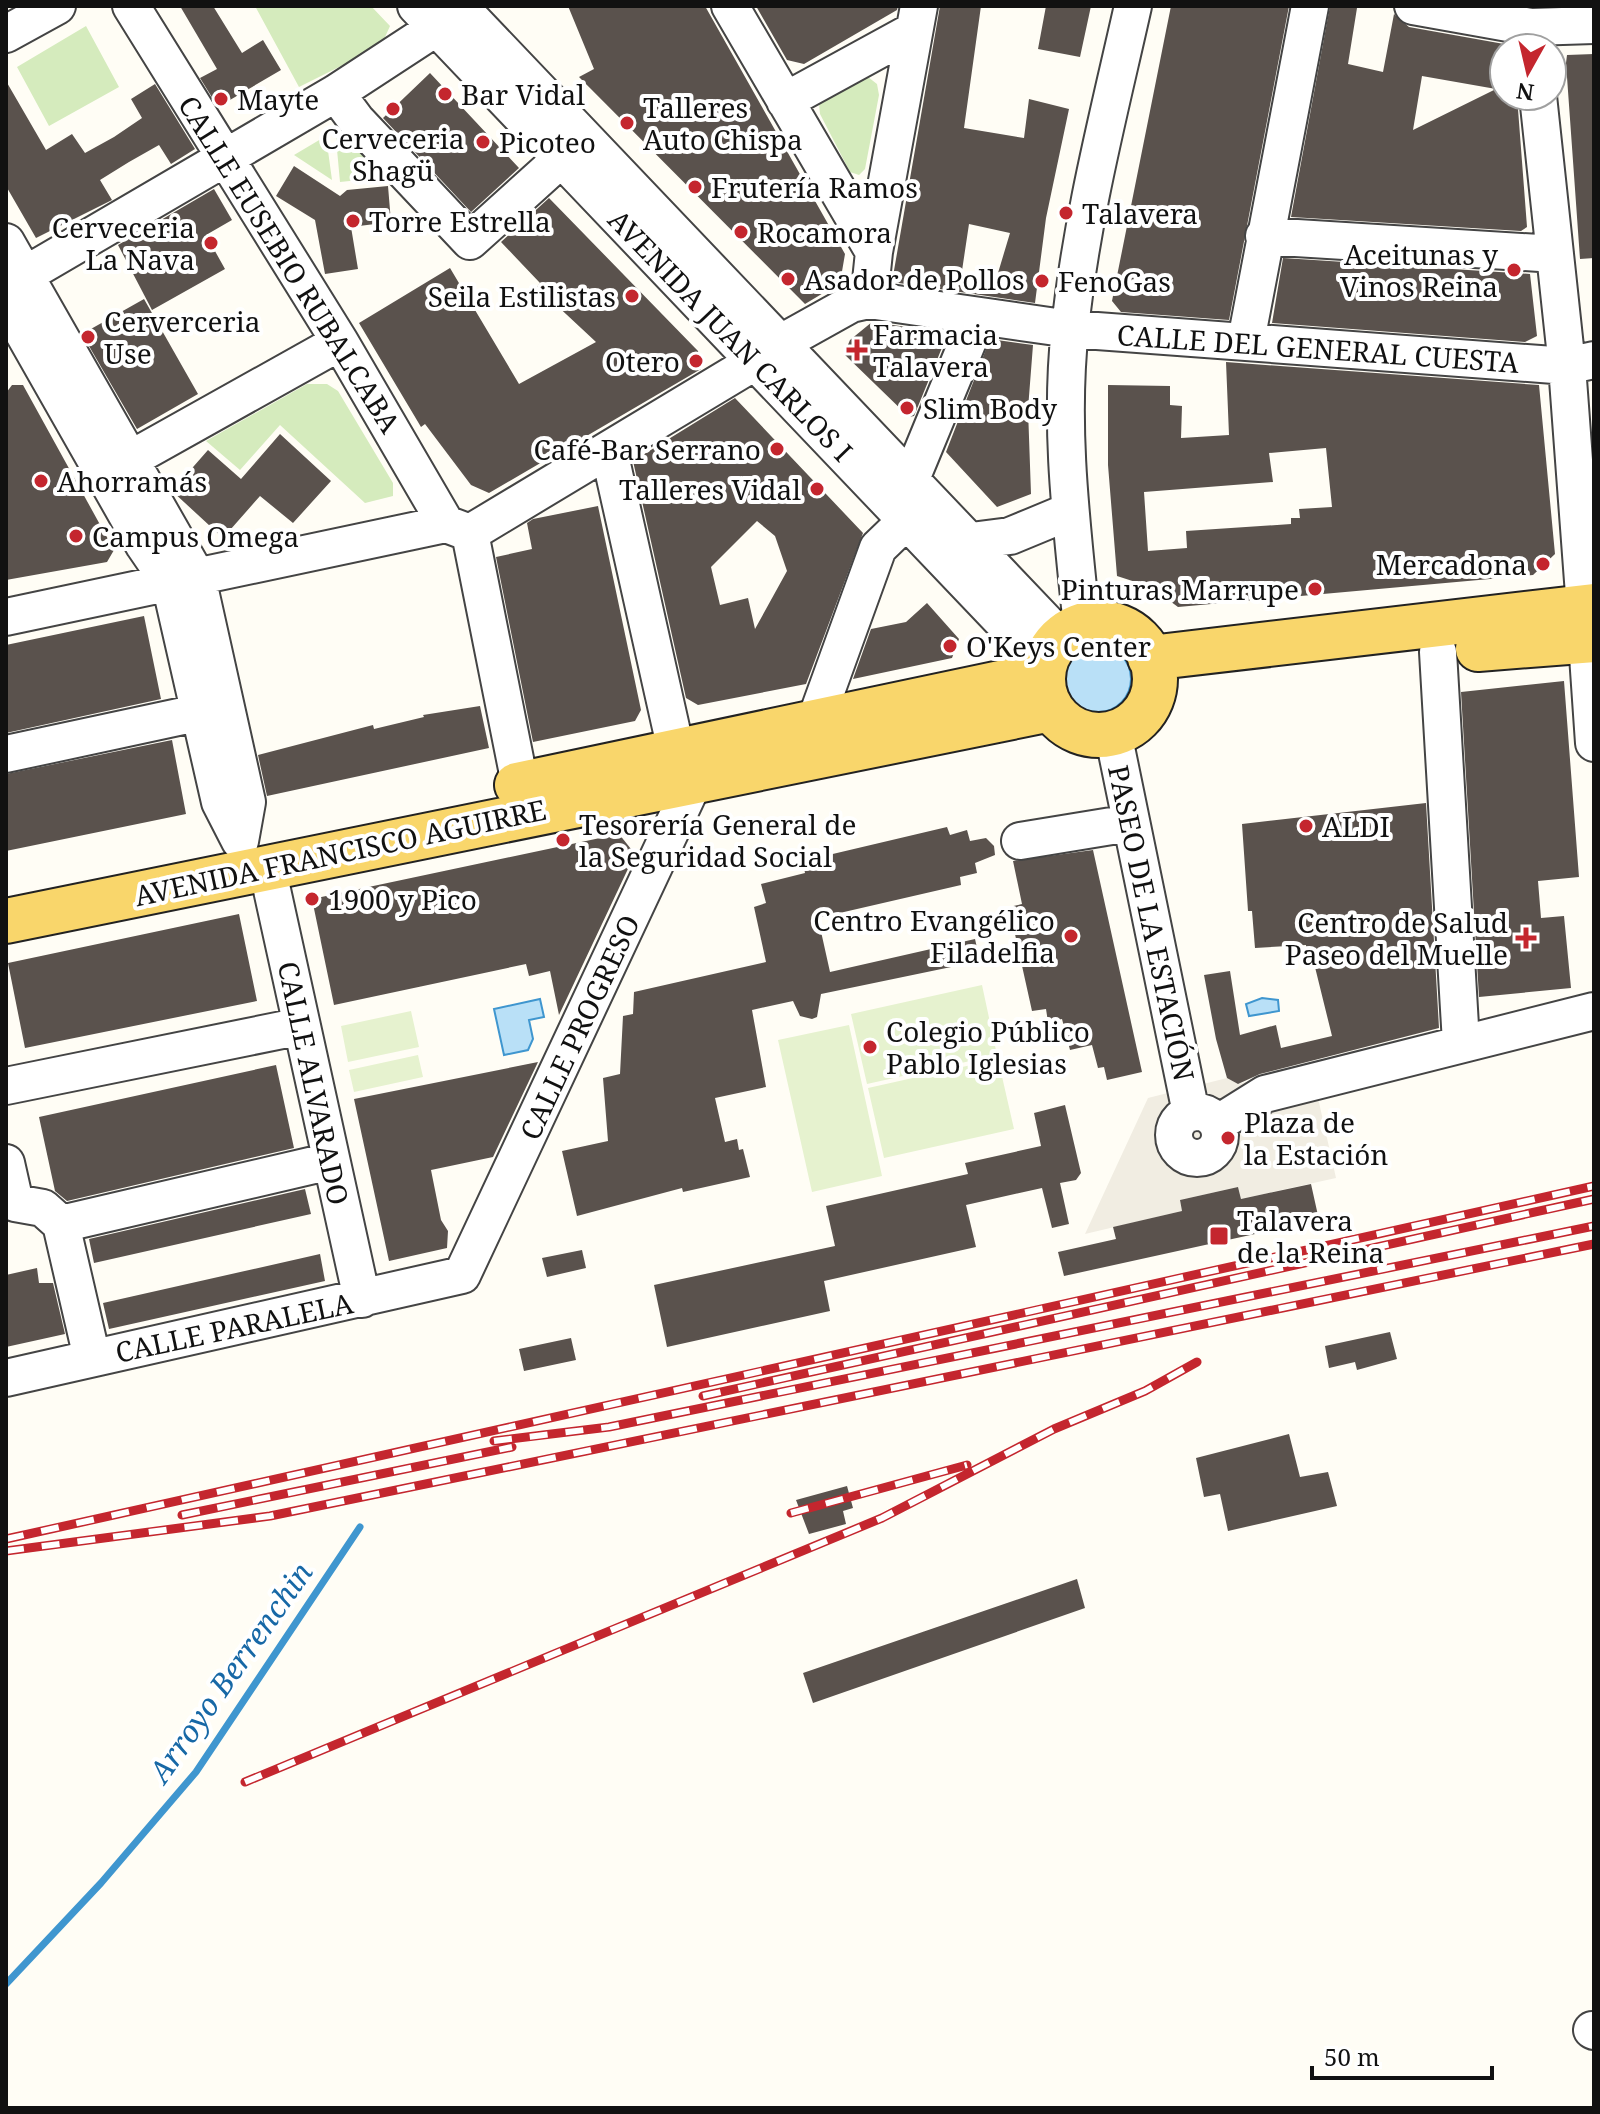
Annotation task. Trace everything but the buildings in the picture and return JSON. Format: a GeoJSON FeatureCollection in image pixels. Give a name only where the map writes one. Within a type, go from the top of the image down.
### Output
{"type":"FeatureCollection","features":[{"type":"Feature","properties":{"kind":"main road","name":"AVENIDA FRANCISCO AGUIRRE"},"geometry":{"type":"LineString","coordinates":[[6,892],[254,854],[686,764],[1056,663],[1105,624],[1122,629],[1137,639],[1152,672]]}},
{"type":"Feature","properties":{"kind":"main road"},"geometry":{"type":"LineString","coordinates":[[1152,672],[1438,652],[1590,624]]}},
{"type":"Feature","properties":{"kind":"main road"},"geometry":{"type":"LineString","coordinates":[[1152,672],[1590,624]]}},
{"type":"Feature","properties":{"kind":"main road"},"geometry":{"type":"LineString","coordinates":[[1056,663],[1078,731],[1095,735],[1113,733],[1141,716],[1152,672]]}},
{"type":"Feature","properties":{"kind":"main road","name":"AVENIDA FRANCISCO AGUIRRE"},"geometry":{"type":"LineString","coordinates":[[6,921],[520,784],[686,764],[815,722],[1056,663]]}},
{"type":"Feature","properties":{"kind":"street"},"geometry":{"type":"LineString","coordinates":[[6,34],[57,6]]}},
{"type":"Feature","properties":{"kind":"street","name":"CALLE EUSEBIO RUBALCABA"},"geometry":{"type":"LineString","coordinates":[[131,6],[458,529],[520,784]]}},
{"type":"Feature","properties":{"kind":"street"},"geometry":{"type":"LineString","coordinates":[[730,6],[874,252]]}},
{"type":"Feature","properties":{"kind":"street"},"geometry":{"type":"LineString","coordinates":[[1056,663],[1068,512],[1065,434],[1070,329],[1086,221],[1133,6]]}},
{"type":"Feature","properties":{"kind":"street"},"geometry":{"type":"LineString","coordinates":[[1246,341],[1310,6]]}},
{"type":"Feature","properties":{"kind":"street"},"geometry":{"type":"LineString","coordinates":[[1413,6],[1531,27],[1594,25]]}},
{"type":"Feature","properties":{"kind":"street"},"geometry":{"type":"LineString","coordinates":[[12,288],[223,157],[336,93],[453,12]]}},
{"type":"Feature","properties":{"kind":"street","name":"AVENIDA JUAN CARLOS I"},"geometry":{"type":"LineString","coordinates":[[453,12],[562,158],[768,352],[911,479],[971,541],[1056,663]]}},
{"type":"Feature","properties":{"kind":"street","name":"AVENIDA JUAN CARLOS I"},"geometry":{"type":"LineString","coordinates":[[453,12],[768,352],[907,520],[1056,663]]}},
{"type":"Feature","properties":{"kind":"street"},"geometry":{"type":"LineString","coordinates":[[785,101],[916,19]]}},
{"type":"Feature","properties":{"kind":"street"},"geometry":{"type":"LineString","coordinates":[[6,617],[458,529],[609,451],[768,352],[851,304],[869,300],[874,252],[916,19]]}},
{"type":"Feature","properties":{"kind":"street"},"geometry":{"type":"LineString","coordinates":[[336,93],[356,120],[470,241],[562,158]]}},
{"type":"Feature","properties":{"kind":"street"},"geometry":{"type":"LineString","coordinates":[[1540,112],[1555,254],[1580,363],[1594,743]]}},
{"type":"Feature","properties":{"kind":"street"},"geometry":{"type":"LineString","coordinates":[[1264,236],[1555,254]]}},
{"type":"Feature","properties":{"kind":"street","name":"CALLE ALVARADO"},"geometry":{"type":"LineString","coordinates":[[6,242],[12,288],[144,545],[184,580],[197,713],[220,802],[254,854]]}},
{"type":"Feature","properties":{"kind":"street","name":"CALLE ALVARADO"},"geometry":{"type":"LineString","coordinates":[[12,288],[129,460],[184,580],[247,802],[254,854],[302,1026],[362,1299]]}},
{"type":"Feature","properties":{"kind":"street","name":"CALLE DEL GENERAL CUESTA"},"geometry":{"type":"LineString","coordinates":[[869,300],[974,318],[1070,329],[1580,363]]}},
{"type":"Feature","properties":{"kind":"street"},"geometry":{"type":"LineString","coordinates":[[911,479],[968,341],[974,318]]}},
{"type":"Feature","properties":{"kind":"street"},"geometry":{"type":"LineString","coordinates":[[129,460],[340,342]]}},
{"type":"Feature","properties":{"kind":"street"},"geometry":{"type":"LineString","coordinates":[[609,451],[686,764]]}},
{"type":"Feature","properties":{"kind":"street"},"geometry":{"type":"LineString","coordinates":[[971,541],[1019,533],[1068,512]]}},
{"type":"Feature","properties":{"kind":"street"},"geometry":{"type":"LineString","coordinates":[[815,722],[878,548],[907,520]]}},
{"type":"Feature","properties":{"kind":"street"},"geometry":{"type":"LineString","coordinates":[[1438,652],[1461,1043],[1594,1011]]}},
{"type":"Feature","properties":{"kind":"street"},"geometry":{"type":"LineString","coordinates":[[6,754],[197,713]]}},
{"type":"Feature","properties":{"kind":"street","name":"PASEO DE LA ESTACIÓN"},"geometry":{"type":"LineString","coordinates":[[1113,733],[1130,823],[1204,1118],[1265,1094],[1461,1043]]}},
{"type":"Feature","properties":{"kind":"street","name":"CALLE PROGRESO"},"geometry":{"type":"LineString","coordinates":[[462,1275],[686,764]]}},
{"type":"Feature","properties":{"kind":"street"},"geometry":{"type":"LineString","coordinates":[[1020,841],[1130,823]]}},
{"type":"Feature","properties":{"kind":"street"},"geometry":{"type":"LineString","coordinates":[[6,1086],[302,1026]]}},
{"type":"Feature","properties":{"kind":"street"},"geometry":{"type":"LineString","coordinates":[[61,1224],[331,1161]]}},
{"type":"Feature","properties":{"kind":"street"},"geometry":{"type":"LineString","coordinates":[[6,1163],[10,1215],[43,1208],[61,1224],[92,1358]]}},
{"type":"Feature","properties":{"kind":"street","name":"CALLE PARALELA"},"geometry":{"type":"LineString","coordinates":[[6,1378],[462,1275]]}},
{"type":"Feature","properties":{"kind":"green space"},"geometry":{"type":"Polygon","coordinates":[[[255,6],[371,6],[390,26],[381,46],[299,87],[255,6]]]}},
{"type":"Feature","properties":{"kind":"green space"},"geometry":{"type":"Polygon","coordinates":[[[86,26],[119,87],[49,126],[17,67],[86,26]]]}},
{"type":"Feature","properties":{"kind":"green space"},"geometry":{"type":"Polygon","coordinates":[[[868,77],[877,84],[879,95],[865,169],[859,175],[850,172],[820,114],[819,104],[868,77]]]}},
{"type":"Feature","properties":{"kind":"green space"},"geometry":{"type":"Polygon","coordinates":[[[334,117],[388,177],[340,182],[334,117]]]}},
{"type":"Feature","properties":{"kind":"green space"},"geometry":{"type":"Polygon","coordinates":[[[326,136],[332,180],[294,155],[326,136]]]}},
{"type":"Feature","properties":{"kind":"green space"},"geometry":{"type":"Polygon","coordinates":[[[307,384],[327,384],[338,391],[393,483],[393,496],[365,503],[280,425],[240,470],[206,441],[307,384]]]}},
{"type":"Feature","properties":{"kind":"green space"},"geometry":{"type":"Polygon","coordinates":[[[982,985],[997,1055],[867,1084],[851,1014],[982,985]]]}},
{"type":"Feature","properties":{"kind":"green space"},"geometry":{"type":"Polygon","coordinates":[[[411,1011],[419,1047],[348,1062],[341,1026],[411,1011]]]}},
{"type":"Feature","properties":{"kind":"green space"},"geometry":{"type":"Polygon","coordinates":[[[849,1025],[882,1176],[812,1192],[778,1040],[849,1025]]]}},
{"type":"Feature","properties":{"kind":"green space"},"geometry":{"type":"Polygon","coordinates":[[[418,1055],[423,1077],[354,1092],[349,1070],[418,1055]]]}},
{"type":"Feature","properties":{"kind":"green space"},"geometry":{"type":"Polygon","coordinates":[[[998,1059],[1014,1129],[884,1158],[868,1088],[998,1059]]]}},
{"type":"Feature","properties":{"kind":"shaded area","name":"Plaza de la Estación"},"geometry":{"type":"Polygon","coordinates":[[[1288,1072],[1318,1098],[1336,1178],[1241,1199],[1238,1187],[1180,1200],[1182,1211],[1085,1234],[1148,1098],[1227,1078],[1238,1084],[1288,1072]]]}},
{"type":"Feature","properties":{"kind":"water"},"geometry":{"type":"Polygon","coordinates":[[[1098,646],[1111,649],[1121,656],[1128,666],[1131,679],[1128,692],[1121,702],[1111,709],[1098,712],[1085,709],[1075,702],[1068,692],[1065,679],[1068,666],[1075,656],[1085,649],[1098,646]]]}},
{"type":"Feature","properties":{"kind":"water"},"geometry":{"type":"Polygon","coordinates":[[[1262,998],[1278,1000],[1279,1011],[1249,1016],[1246,1004],[1262,998]]]}},
{"type":"Feature","properties":{"kind":"water"},"geometry":{"type":"Polygon","coordinates":[[[540,999],[544,1017],[529,1020],[533,1039],[528,1050],[504,1055],[494,1009],[540,999]]]}},
{"type":"Feature","properties":{"kind":"waterway","name":"Arroyo Berrenchin"},"geometry":{"type":"LineString","coordinates":[[6,1984],[101,1883],[196,1772],[360,1527]]}},
{"type":"Feature","properties":{"kind":"railway"},"geometry":{"type":"LineString","coordinates":[[6,1539],[1594,1186]]}},
{"type":"Feature","properties":{"kind":"railway"},"geometry":{"type":"LineString","coordinates":[[703,1396],[1594,1199]]}},
{"type":"Feature","properties":{"kind":"railway"},"geometry":{"type":"LineString","coordinates":[[494,1441],[609,1427],[1594,1226]]}},
{"type":"Feature","properties":{"kind":"railway"},"geometry":{"type":"LineString","coordinates":[[6,1551],[270,1516],[1594,1244]]}},
{"type":"Feature","properties":{"kind":"railway"},"geometry":{"type":"LineString","coordinates":[[245,1782],[882,1518],[1054,1429],[1145,1391],[1197,1362]]}},
{"type":"Feature","properties":{"kind":"railway"},"geometry":{"type":"LineString","coordinates":[[182,1515],[512,1447]]}},
{"type":"Feature","properties":{"kind":"railway"},"geometry":{"type":"LineString","coordinates":[[791,1513],[967,1465]]}},
{"type":"Feature","properties":{"kind":"place","name":"Bar Vidal"},"geometry":{"type":"Point","coordinates":[445,94]}},
{"type":"Feature","properties":{"kind":"place","name":"Mayte"},"geometry":{"type":"Point","coordinates":[221,99]}},
{"type":"Feature","properties":{"kind":"place","name":"Cerveceria Shagü"},"geometry":{"type":"Point","coordinates":[393,109]}},
{"type":"Feature","properties":{"kind":"place","name":"Talleres Auto Chispa"},"geometry":{"type":"Point","coordinates":[627,123]}},
{"type":"Feature","properties":{"kind":"place","name":"Picoteo"},"geometry":{"type":"Point","coordinates":[483,142]}},
{"type":"Feature","properties":{"kind":"place","name":"Frutería Ramos"},"geometry":{"type":"Point","coordinates":[695,187]}},
{"type":"Feature","properties":{"kind":"place","name":"Talavera"},"geometry":{"type":"Point","coordinates":[1066,213]}},
{"type":"Feature","properties":{"kind":"place","name":"Torre Estrella"},"geometry":{"type":"Point","coordinates":[353,221]}},
{"type":"Feature","properties":{"kind":"place","name":"Rocamora"},"geometry":{"type":"Point","coordinates":[741,232]}},
{"type":"Feature","properties":{"kind":"place","name":"Cerveceria La Nava"},"geometry":{"type":"Point","coordinates":[211,243]}},
{"type":"Feature","properties":{"kind":"place","name":"Aceitunas y Vinos Reina"},"geometry":{"type":"Point","coordinates":[1514,270]}},
{"type":"Feature","properties":{"kind":"place","name":"Asador de Pollos"},"geometry":{"type":"Point","coordinates":[788,279]}},
{"type":"Feature","properties":{"kind":"place","name":"FenoGas"},"geometry":{"type":"Point","coordinates":[1042,281]}},
{"type":"Feature","properties":{"kind":"place","name":"Seila Estilistas"},"geometry":{"type":"Point","coordinates":[632,296]}},
{"type":"Feature","properties":{"kind":"place","name":"Cerverceria Use"},"geometry":{"type":"Point","coordinates":[88,337]}},
{"type":"Feature","properties":{"kind":"place","name":"Farmacia Talavera"},"geometry":{"type":"Point","coordinates":[857,350]}},
{"type":"Feature","properties":{"kind":"place","name":"Otero"},"geometry":{"type":"Point","coordinates":[696,361]}},
{"type":"Feature","properties":{"kind":"place","name":"Slim Body"},"geometry":{"type":"Point","coordinates":[907,408]}},
{"type":"Feature","properties":{"kind":"place","name":"Café-Bar Serrano"},"geometry":{"type":"Point","coordinates":[777,449]}},
{"type":"Feature","properties":{"kind":"place","name":"Ahorramás"},"geometry":{"type":"Point","coordinates":[41,481]}},
{"type":"Feature","properties":{"kind":"place","name":"Talleres Vidal"},"geometry":{"type":"Point","coordinates":[817,489]}},
{"type":"Feature","properties":{"kind":"place","name":"Campus Omega"},"geometry":{"type":"Point","coordinates":[76,536]}},
{"type":"Feature","properties":{"kind":"place","name":"Mercadona"},"geometry":{"type":"Point","coordinates":[1543,564]}},
{"type":"Feature","properties":{"kind":"place","name":"Pinturas Marrupe"},"geometry":{"type":"Point","coordinates":[1315,589]}},
{"type":"Feature","properties":{"kind":"place","name":"O'Keys Center"},"geometry":{"type":"Point","coordinates":[950,646]}},
{"type":"Feature","properties":{"kind":"place","name":"ALDI"},"geometry":{"type":"Point","coordinates":[1306,826]}},
{"type":"Feature","properties":{"kind":"place","name":"Tesorería General de la Seguridad Social"},"geometry":{"type":"Point","coordinates":[563,840]}},
{"type":"Feature","properties":{"kind":"place","name":"1900 y Pico"},"geometry":{"type":"Point","coordinates":[312,899]}},
{"type":"Feature","properties":{"kind":"place","name":"Centro Evangélico Filadelfia"},"geometry":{"type":"Point","coordinates":[1071,936]}},
{"type":"Feature","properties":{"kind":"place","name":"Centro de Salud Paseo del Muelle"},"geometry":{"type":"Point","coordinates":[1526,938]}},
{"type":"Feature","properties":{"kind":"place","name":"Colegio Público Pablo Iglesias"},"geometry":{"type":"Point","coordinates":[870,1047]}},
{"type":"Feature","properties":{"kind":"place","name":"Plaza de la Estación"},"geometry":{"type":"Point","coordinates":[1228,1138]}},
{"type":"Feature","properties":{"kind":"place","name":"Talavera de la Reina"},"geometry":{"type":"Point","coordinates":[1219,1236]}}]}
